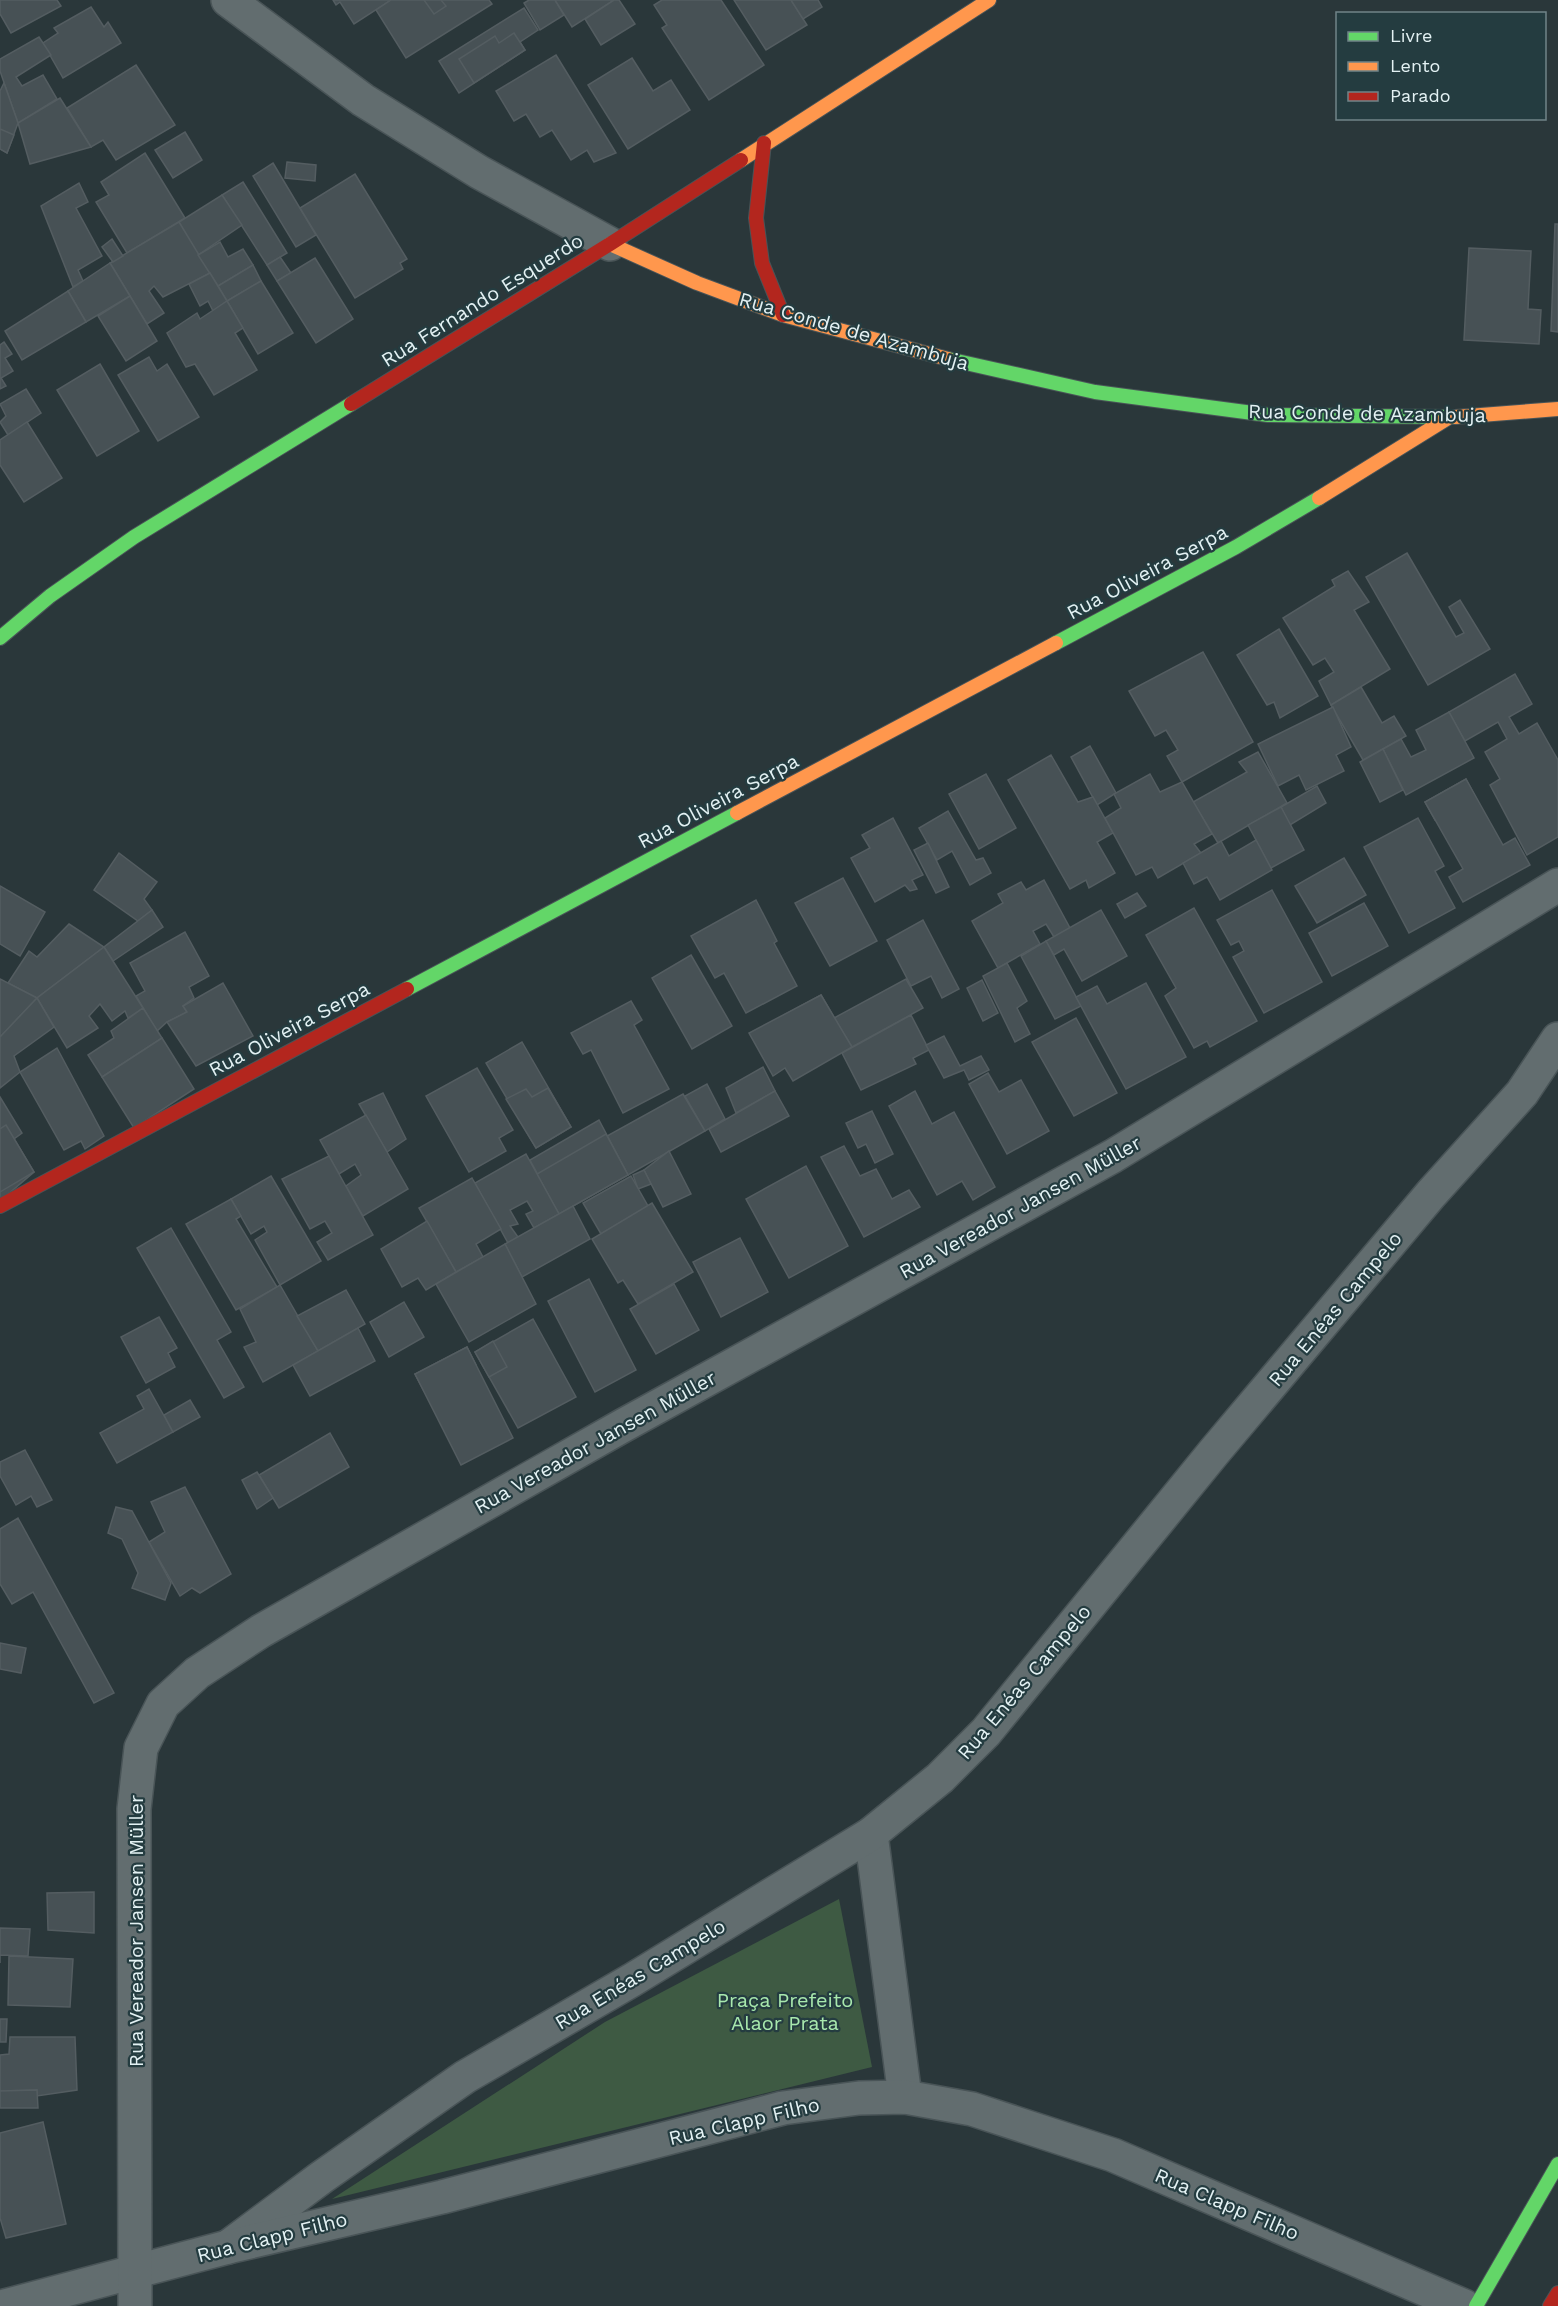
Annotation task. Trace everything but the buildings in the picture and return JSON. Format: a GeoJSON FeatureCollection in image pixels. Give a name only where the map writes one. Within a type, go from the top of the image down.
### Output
{"type":"FeatureCollection","features":[{"type":"Feature","properties":{"kind":"street","name":"Rua Conde de Azambuja"},"geometry":{"type":"LineString","coordinates":[[228,0],[363,100],[479,172],[610,244],[697,283],[783,315],[950,360],[1095,392],[1268,415],[1448,418],[1558,409]]}},
{"type":"Feature","properties":{"kind":"street","name":"Rua Fernando Esquerdo"},"geometry":{"type":"LineString","coordinates":[[0,638],[50,596],[134,537],[610,244],[988,0]]}},
{"type":"Feature","properties":{"kind":"street"},"geometry":{"type":"LineString","coordinates":[[764,143],[756,218],[762,263],[783,315]]}},
{"type":"Feature","properties":{"kind":"street","name":"Rua Oliveira Serpa"},"geometry":{"type":"LineString","coordinates":[[0,1206],[1236,547],[1335,489],[1448,418]]}},
{"type":"Feature","properties":{"kind":"street","name":"Rua Vereador Jansen Müller"},"geometry":{"type":"LineString","coordinates":[[135,2306],[134,1809],[141,1748],[163,1704],[197,1673],[261,1631],[624,1425],[1113,1156],[1558,885]]}},
{"type":"Feature","properties":{"kind":"street","name":"Rua Enéas Campelo"},"geometry":{"type":"LineString","coordinates":[[228,2247],[322,2177],[465,2077],[632,1980],[871,1833],[940,1778],[986,1732],[1221,1443],[1431,1194],[1522,1093],[1558,1039]]}},
{"type":"Feature","properties":{"kind":"street"},"geometry":{"type":"LineString","coordinates":[[871,1833],[905,2097]]}},
{"type":"Feature","properties":{"kind":"street","name":"Rua Clapp Filho"},"geometry":{"type":"LineString","coordinates":[[5,2306],[228,2247],[442,2197],[783,2108],[859,2098],[905,2097],[972,2109],[1113,2155],[1464,2306]]}},
{"type":"Feature","properties":{"kind":"street"},"geometry":{"type":"LineString","coordinates":[[1476,2306],[1558,2164]]}},
{"type":"Feature","properties":{"kind":"street"},"geometry":{"type":"LineString","coordinates":[[1550,2306],[1558,2293]]}},
{"type":"Feature","properties":{"kind":"green space","name":"Praça Prefeito Alaor Prata"},"geometry":{"type":"Polygon","coordinates":[[[839,1899],[872,2067],[332,2199],[605,2022],[839,1899]]]}},
{"type":"Feature","properties":{"kind":"traffic: fast"},"geometry":{"type":"LineString","coordinates":[[948,359],[1095,392],[1268,415],[1455,417]]}},
{"type":"Feature","properties":{"kind":"traffic: fast"},"geometry":{"type":"LineString","coordinates":[[0,638],[50,596],[134,537],[351,404]]}},
{"type":"Feature","properties":{"kind":"traffic: fast"},"geometry":{"type":"LineString","coordinates":[[1056,643],[1236,547],[1319,498]]}},
{"type":"Feature","properties":{"kind":"traffic: fast"},"geometry":{"type":"LineString","coordinates":[[407,989],[737,813]]}},
{"type":"Feature","properties":{"kind":"traffic: fast"},"geometry":{"type":"LineString","coordinates":[[1476,2306],[1558,2164]]}},
{"type":"Feature","properties":{"kind":"traffic: slow"},"geometry":{"type":"LineString","coordinates":[[741,160],[989,0]]}},
{"type":"Feature","properties":{"kind":"traffic: slow"},"geometry":{"type":"LineString","coordinates":[[610,244],[697,283],[783,315],[948,359]]}},
{"type":"Feature","properties":{"kind":"traffic: slow"},"geometry":{"type":"LineString","coordinates":[[1455,417],[1558,409]]}},
{"type":"Feature","properties":{"kind":"traffic: slow"},"geometry":{"type":"LineString","coordinates":[[1319,498],[1448,418]]}},
{"type":"Feature","properties":{"kind":"traffic: slow"},"geometry":{"type":"LineString","coordinates":[[737,813],[1056,643]]}},
{"type":"Feature","properties":{"kind":"traffic: jam"},"geometry":{"type":"LineString","coordinates":[[764,143],[756,218],[762,263],[783,315]]}},
{"type":"Feature","properties":{"kind":"traffic: jam"},"geometry":{"type":"LineString","coordinates":[[351,404],[741,160]]}},
{"type":"Feature","properties":{"kind":"traffic: jam"},"geometry":{"type":"LineString","coordinates":[[0,1206],[407,989]]}},
{"type":"Feature","properties":{"kind":"traffic: jam"},"geometry":{"type":"LineString","coordinates":[[1550,2306],[1558,2293]]}}]}
